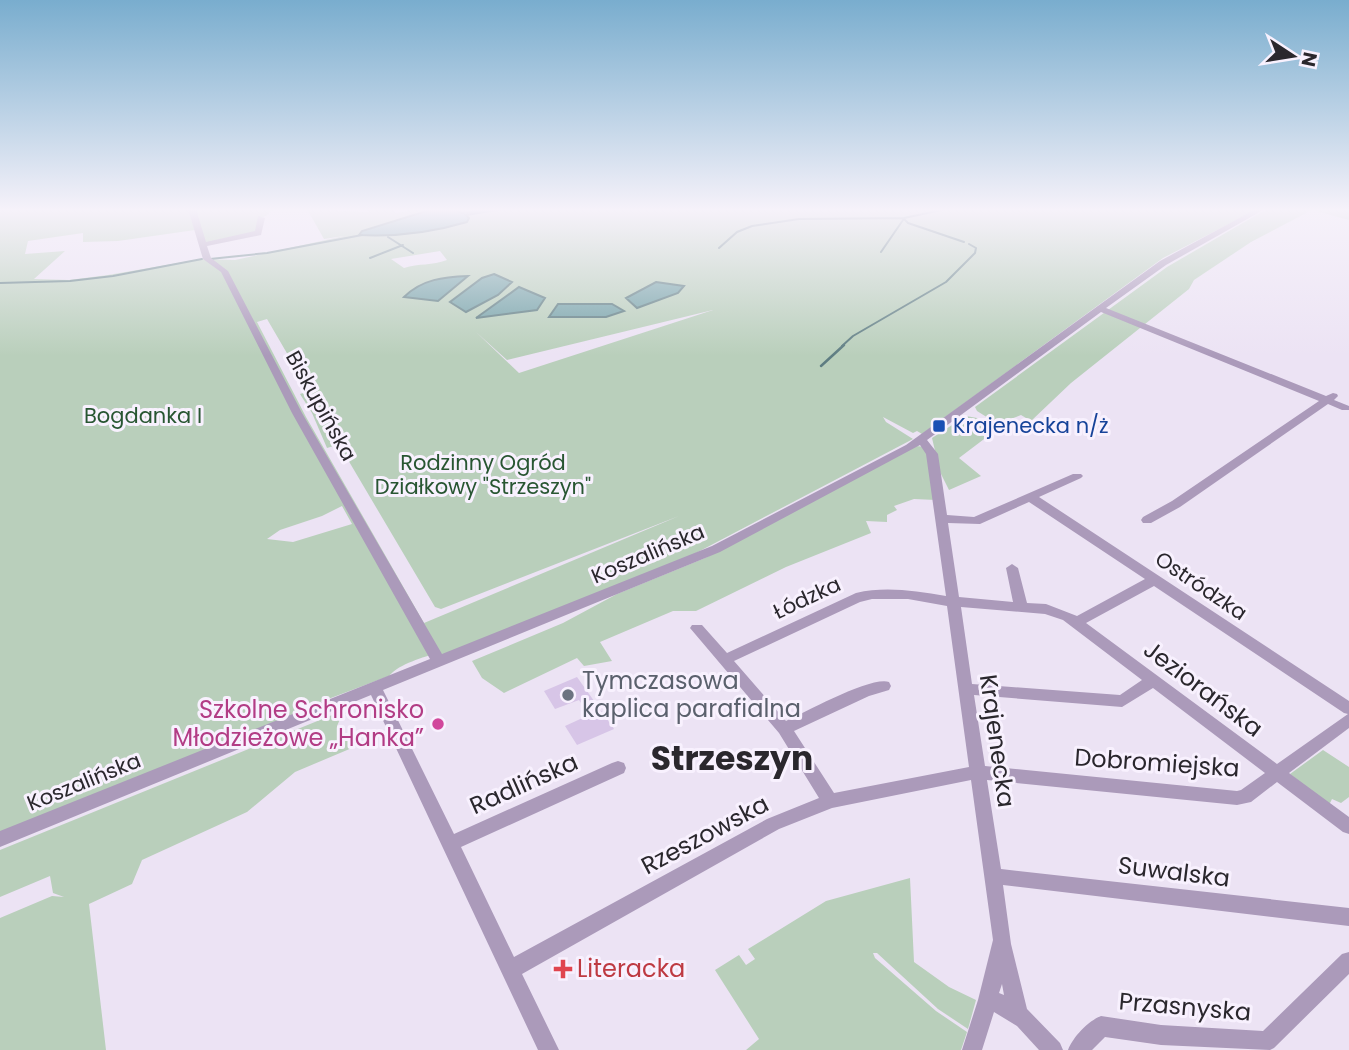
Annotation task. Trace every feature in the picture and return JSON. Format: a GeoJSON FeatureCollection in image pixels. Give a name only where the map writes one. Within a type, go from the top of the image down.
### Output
{"type":"FeatureCollection","features":[{"type":"Feature","properties":{"kind":"street","name":"Biskupińska"},"geometry":{"type":"LineString","coordinates":[[207,258],[224,271],[300,417],[439,662]]}},
{"type":"Feature","properties":{"kind":"street","name":"Koszalińska"},"geometry":{"type":"LineString","coordinates":[[0,839],[698,557],[877,465],[921,439],[1173,258]]}},
{"type":"Feature","properties":{"kind":"street"},"geometry":{"type":"LineString","coordinates":[[1100,309],[1331,398],[1346,408]]}},
{"type":"Feature","properties":{"kind":"street"},"geometry":{"type":"LineString","coordinates":[[1147,520],[1177,504],[1331,398]]}},
{"type":"Feature","properties":{"kind":"street","name":"Krajenecka"},"geometry":{"type":"LineString","coordinates":[[921,439],[932,452],[1002,940],[988,1000],[972,1050]]}},
{"type":"Feature","properties":{"kind":"street"},"geometry":{"type":"LineString","coordinates":[[942,519],[976,521],[1077,476]]}},
{"type":"Feature","properties":{"kind":"street","name":"Ostródzka"},"geometry":{"type":"LineString","coordinates":[[1030,497],[1349,709]]}},
{"type":"Feature","properties":{"kind":"street"},"geometry":{"type":"LineString","coordinates":[[1012,568],[1021,607]]}},
{"type":"Feature","properties":{"kind":"street"},"geometry":{"type":"LineString","coordinates":[[1076,623],[1154,580]]}},
{"type":"Feature","properties":{"kind":"street","name":"Łódzka"},"geometry":{"type":"LineString","coordinates":[[724,660],[863,595],[895,594],[954,602]]}},
{"type":"Feature","properties":{"kind":"street","name":"Jeziorańska"},"geometry":{"type":"LineString","coordinates":[[954,602],[1056,611],[1154,680],[1349,827]]}},
{"type":"Feature","properties":{"kind":"street"},"geometry":{"type":"LineString","coordinates":[[697,628],[784,729],[830,801]]}},
{"type":"Feature","properties":{"kind":"street"},"geometry":{"type":"LineString","coordinates":[[967,688],[1122,701],[1154,680]]}},
{"type":"Feature","properties":{"kind":"street"},"geometry":{"type":"LineString","coordinates":[[784,729],[865,691],[884,686]]}},
{"type":"Feature","properties":{"kind":"street"},"geometry":{"type":"LineString","coordinates":[[375,688],[550,1050]]}},
{"type":"Feature","properties":{"kind":"street","name":"Dobromiejska"},"geometry":{"type":"LineString","coordinates":[[979,772],[1245,797],[1349,720]]}},
{"type":"Feature","properties":{"kind":"street","name":"Radlińska"},"geometry":{"type":"LineString","coordinates":[[450,844],[618,768]]}},
{"type":"Feature","properties":{"kind":"street","name":"Rzeszowska"},"geometry":{"type":"LineString","coordinates":[[510,970],[773,824],[830,801],[979,772]]}},
{"type":"Feature","properties":{"kind":"street","name":"Suwalska"},"geometry":{"type":"LineString","coordinates":[[994,876],[1349,917]]}},
{"type":"Feature","properties":{"kind":"street"},"geometry":{"type":"LineString","coordinates":[[1002,940],[1018,1012]]}},
{"type":"Feature","properties":{"kind":"street","name":"Przasnyska"},"geometry":{"type":"LineString","coordinates":[[1078,1050],[1101,1026],[1161,1035],[1267,1041],[1346,970]]}},
{"type":"Feature","properties":{"kind":"street"},"geometry":{"type":"LineString","coordinates":[[988,1000],[1005,1004],[1018,1012],[1054,1050]]}},
{"type":"Feature","properties":{"kind":"green space"},"geometry":{"type":"Polygon","coordinates":[[[0,258],[57,258],[34,279],[69,280],[201,259],[244,258],[397,258],[391,259],[404,268],[436,263],[447,260],[445,258],[1163,258],[922,434],[917,431],[913,433],[883,417],[886,422],[913,439],[677,563],[442,656],[439,652],[412,661],[389,676],[315,704],[316,708],[0,834],[0,258]],[[713,310],[507,360],[476,332],[519,373],[713,310]],[[267,319],[257,322],[306,417],[424,623],[679,516],[441,609],[435,607],[341,448],[337,445],[327,448],[312,413],[300,394],[309,391],[267,319]],[[342,506],[322,516],[280,530],[267,539],[293,542],[352,524],[342,506]]]}},
{"type":"Feature","properties":{"kind":"green space"},"geometry":{"type":"Polygon","coordinates":[[[1183,258],[1227,258],[1194,280],[1189,289],[1071,383],[1031,421],[1021,415],[1008,420],[1009,424],[1001,426],[977,411],[975,407],[1183,258]]]}},
{"type":"Feature","properties":{"kind":"green space"},"geometry":{"type":"Polygon","coordinates":[[[966,416],[977,418],[996,430],[959,458],[981,476],[949,490],[940,472],[932,438],[966,416]]]}},
{"type":"Feature","properties":{"kind":"green space"},"geometry":{"type":"Polygon","coordinates":[[[916,446],[926,447],[936,500],[914,499],[894,506],[897,510],[887,515],[887,522],[866,521],[871,533],[786,567],[696,611],[673,611],[600,642],[612,661],[584,666],[577,658],[504,693],[482,678],[472,661],[563,623],[617,594],[705,558],[916,446]]]}},
{"type":"Feature","properties":{"kind":"green space"},"geometry":{"type":"Polygon","coordinates":[[[347,709],[348,712],[341,717],[337,726],[340,736],[347,740],[357,739],[359,745],[295,772],[247,812],[142,860],[132,884],[89,904],[106,1050],[0,1050],[0,918],[52,896],[64,897],[53,893],[50,876],[0,897],[0,850],[347,709]]]}},
{"type":"Feature","properties":{"kind":"green space"},"geometry":{"type":"Polygon","coordinates":[[[1323,750],[1349,767],[1349,797],[1341,803],[1332,799],[1329,805],[1290,774],[1323,750]]]}},
{"type":"Feature","properties":{"kind":"green space"},"geometry":{"type":"Polygon","coordinates":[[[910,878],[914,962],[949,987],[976,1000],[968,1029],[938,1009],[877,953],[873,953],[875,958],[936,1011],[967,1032],[961,1050],[746,1050],[759,1039],[715,970],[739,955],[746,965],[755,959],[748,949],[826,901],[910,878]]]}},
{"type":"Feature","properties":{"kind":"shaded area"},"geometry":{"type":"Polygon","coordinates":[[[494,274],[512,282],[498,295],[466,312],[450,302],[482,278],[494,274]]]}},
{"type":"Feature","properties":{"kind":"shaded area"},"geometry":{"type":"Polygon","coordinates":[[[468,276],[438,301],[404,297],[426,283],[442,278],[468,276]]]}},
{"type":"Feature","properties":{"kind":"shaded area"},"geometry":{"type":"Polygon","coordinates":[[[656,282],[684,286],[678,293],[637,308],[626,298],[656,282]]]}},
{"type":"Feature","properties":{"kind":"shaded area"},"geometry":{"type":"Polygon","coordinates":[[[519,287],[545,298],[537,310],[476,318],[519,287]]]}},
{"type":"Feature","properties":{"kind":"shaded area"},"geometry":{"type":"Polygon","coordinates":[[[558,304],[612,304],[624,311],[606,317],[549,317],[558,304]]]}},
{"type":"Feature","properties":{"kind":"building"},"geometry":{"type":"Polygon","coordinates":[[[577,677],[614,729],[577,745],[565,726],[589,715],[579,700],[555,709],[544,691],[577,677]]]}},
{"type":"Feature","properties":{"kind":"waterway"},"geometry":{"type":"LineString","coordinates":[[210,259],[220,258]]}},
{"type":"Feature","properties":{"kind":"waterway"},"geometry":{"type":"LineString","coordinates":[[842,346],[853,336],[946,282],[970,258]]}},
{"type":"Feature","properties":{"kind":"waterway"},"geometry":{"type":"LineString","coordinates":[[0,283],[70,281],[113,276],[202,259]]}},
{"type":"Feature","properties":{"kind":"waterway"},"geometry":{"type":"LineString","coordinates":[[821,366],[844,345]]}},
{"type":"Feature","properties":{"kind":"place","name":"Krajenecka n/ż"},"geometry":{"type":"Point","coordinates":[939,426]}},
{"type":"Feature","properties":{"kind":"place","name":"Tymczasowa kaplica parafialna"},"geometry":{"type":"Point","coordinates":[568,695]}},
{"type":"Feature","properties":{"kind":"place","name":"Szkolne Schronisko Młodzieżowe „Hanka”"},"geometry":{"type":"Point","coordinates":[438,724]}},
{"type":"Feature","properties":{"kind":"place","name":"Literacka"},"geometry":{"type":"Point","coordinates":[563,969]}},
{"type":"Feature","properties":{"kind":"district","name":"Strzeszyn"},"geometry":{"type":"Point","coordinates":[732,758]}},
{"type":"Feature","properties":{"kind":"park label","name":"Bogdanka I"},"geometry":{"type":"Point","coordinates":[143,416]}},
{"type":"Feature","properties":{"kind":"park label","name":"Rodzinny Ogród Działkowy \"Strzeszyn\""},"geometry":{"type":"Point","coordinates":[483,475]}}]}
